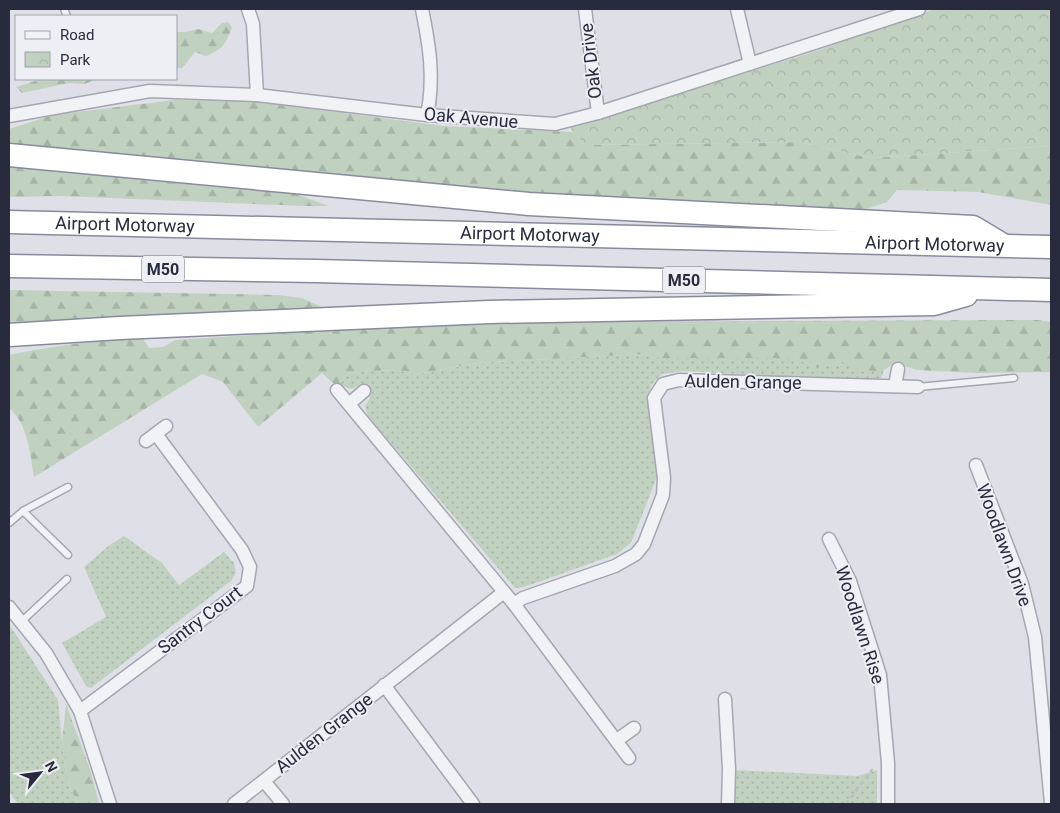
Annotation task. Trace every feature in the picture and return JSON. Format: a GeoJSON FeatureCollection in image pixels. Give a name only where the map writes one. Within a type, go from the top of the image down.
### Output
{"type":"FeatureCollection","features":[{"type":"Feature","properties":{"kind":"highway"},"geometry":{"type":"LineString","coordinates":[[9,155],[529,204],[972,227],[1005,246]]}},
{"type":"Feature","properties":{"kind":"highway","name":"Airport Motorway"},"geometry":{"type":"LineString","coordinates":[[9,222],[1051,247]]}},
{"type":"Feature","properties":{"kind":"highway","name":"M50"},"geometry":{"type":"LineString","coordinates":[[9,266],[316,271],[1051,290]]}},
{"type":"Feature","properties":{"kind":"highway"},"geometry":{"type":"LineString","coordinates":[[9,335],[120,328],[489,312],[934,304],[988,288]]}},
{"type":"Feature","properties":{"kind":"street"},"geometry":{"type":"LineString","coordinates":[[248,9],[253,24],[257,95]]}},
{"type":"Feature","properties":{"kind":"street"},"geometry":{"type":"LineString","coordinates":[[422,9],[430,52],[430,100],[427,114]]}},
{"type":"Feature","properties":{"kind":"street","name":"Oak Drive"},"geometry":{"type":"LineString","coordinates":[[585,9],[598,113]]}},
{"type":"Feature","properties":{"kind":"street"},"geometry":{"type":"LineString","coordinates":[[737,9],[750,64]]}},
{"type":"Feature","properties":{"kind":"street","name":"Oak Avenue"},"geometry":{"type":"LineString","coordinates":[[9,116],[150,91],[195,91],[257,95],[427,114],[556,124],[598,113],[750,64],[895,13],[920,9]]}},
{"type":"Feature","properties":{"kind":"street"},"geometry":{"type":"LineString","coordinates":[[896,386],[898,368]]}},
{"type":"Feature","properties":{"kind":"street","name":"Aulden Grange"},"geometry":{"type":"LineString","coordinates":[[514,604],[523,598],[615,566],[636,554],[644,544],[664,495],[664,478],[654,398],[663,384],[679,380],[918,387]]}},
{"type":"Feature","properties":{"kind":"street"},"geometry":{"type":"LineString","coordinates":[[337,390],[514,604],[629,758]]}},
{"type":"Feature","properties":{"kind":"street"},"geometry":{"type":"LineString","coordinates":[[349,404],[364,391]]}},
{"type":"Feature","properties":{"kind":"street","name":"Santry Court"},"geometry":{"type":"LineString","coordinates":[[80,711],[247,586],[250,566],[242,550],[150,438],[166,426]]}},
{"type":"Feature","properties":{"kind":"street","name":"Woodlawn Drive"},"geometry":{"type":"LineString","coordinates":[[976,465],[1022,584],[1035,638],[1051,803]]}},
{"type":"Feature","properties":{"kind":"street","name":"Woodlawn Rise"},"geometry":{"type":"LineString","coordinates":[[829,538],[850,581],[880,675],[888,763],[888,804]]}},
{"type":"Feature","properties":{"kind":"street","name":"Aulden Grange"},"geometry":{"type":"LineString","coordinates":[[234,804],[504,592]]}},
{"type":"Feature","properties":{"kind":"street"},"geometry":{"type":"LineString","coordinates":[[9,607],[46,652],[80,711],[110,804]]}},
{"type":"Feature","properties":{"kind":"street","name":"Aulden Grange"},"geometry":{"type":"LineString","coordinates":[[384,685],[473,804]]}},
{"type":"Feature","properties":{"kind":"street"},"geometry":{"type":"LineString","coordinates":[[724,699],[729,769],[728,804]]}},
{"type":"Feature","properties":{"kind":"street"},"geometry":{"type":"LineString","coordinates":[[617,740],[634,728]]}},
{"type":"Feature","properties":{"kind":"street","name":"Aulden Grange"},"geometry":{"type":"LineString","coordinates":[[264,781],[283,804]]}},
{"type":"Feature","properties":{"kind":"lane"},"geometry":{"type":"LineString","coordinates":[[918,387],[1014,378]]}},
{"type":"Feature","properties":{"kind":"lane"},"geometry":{"type":"LineString","coordinates":[[9,524],[23,511],[68,487]]}},
{"type":"Feature","properties":{"kind":"lane"},"geometry":{"type":"LineString","coordinates":[[23,511],[68,555]]}},
{"type":"Feature","properties":{"kind":"lane"},"geometry":{"type":"LineString","coordinates":[[21,622],[67,579]]}},
{"type":"Feature","properties":{"kind":"path"},"geometry":{"type":"LineString","coordinates":[[846,804],[877,762],[888,763]]}},
{"type":"Feature","properties":{"kind":"green space"},"geometry":{"type":"Polygon","coordinates":[[[935,9],[1051,9],[1051,146],[871,158],[799,142],[587,145],[573,132],[570,126],[807,54],[935,9]]]}},
{"type":"Feature","properties":{"kind":"green space"},"geometry":{"type":"Polygon","coordinates":[[[228,22],[232,28],[220,49],[206,56],[195,52],[182,68],[178,68],[178,32],[198,29],[212,33],[222,23],[228,22]]]}},
{"type":"Feature","properties":{"kind":"green space"},"geometry":{"type":"Polygon","coordinates":[[[38,80],[94,80],[85,84],[69,83],[22,93],[16,87],[38,80]]]}},
{"type":"Feature","properties":{"kind":"green space"},"geometry":{"type":"Polygon","coordinates":[[[174,100],[252,101],[443,126],[573,132],[587,145],[799,142],[871,158],[1051,146],[1051,205],[978,192],[897,190],[887,202],[858,212],[569,199],[9,149],[9,129],[53,115],[174,100]]]}},
{"type":"Feature","properties":{"kind":"green space"},"geometry":{"type":"Polygon","coordinates":[[[9,166],[293,193],[329,206],[61,196],[9,197],[9,166]]]}},
{"type":"Feature","properties":{"kind":"green space"},"geometry":{"type":"Polygon","coordinates":[[[9,290],[278,295],[302,298],[324,308],[9,323],[9,290]]]}},
{"type":"Feature","properties":{"kind":"green space"},"geometry":{"type":"Polygon","coordinates":[[[1037,320],[1051,322],[1051,372],[977,373],[917,370],[894,363],[884,370],[874,371],[856,368],[841,361],[828,366],[818,367],[796,358],[654,358],[644,354],[477,363],[417,374],[398,370],[370,371],[348,374],[338,384],[333,383],[322,373],[258,427],[223,382],[202,374],[34,477],[27,439],[20,422],[9,408],[9,355],[125,338],[142,337],[149,348],[163,347],[175,340],[345,329],[513,322],[1037,320]]]}},
{"type":"Feature","properties":{"kind":"green space"},"geometry":{"type":"Polygon","coordinates":[[[644,354],[654,358],[796,358],[818,367],[828,366],[841,361],[863,369],[884,370],[881,378],[849,380],[683,371],[662,374],[651,385],[647,399],[657,477],[631,543],[617,554],[524,587],[515,588],[368,416],[365,407],[370,398],[360,385],[352,389],[338,384],[348,374],[370,371],[398,370],[417,374],[477,363],[644,354]]]}},
{"type":"Feature","properties":{"kind":"green space"},"geometry":{"type":"Polygon","coordinates":[[[124,536],[162,563],[179,585],[224,552],[234,563],[236,573],[231,581],[91,688],[86,686],[62,643],[106,617],[84,567],[107,547],[124,536]]]}},
{"type":"Feature","properties":{"kind":"green space"},"geometry":{"type":"Polygon","coordinates":[[[9,624],[58,700],[69,787],[79,804],[18,804],[9,792],[9,624]]]}},
{"type":"Feature","properties":{"kind":"green space"},"geometry":{"type":"Polygon","coordinates":[[[66,704],[91,772],[99,804],[79,804],[69,787],[62,742],[66,704]]]}},
{"type":"Feature","properties":{"kind":"green space"},"geometry":{"type":"Polygon","coordinates":[[[735,770],[857,776],[877,770],[877,804],[734,804],[735,770]]]}}]}
